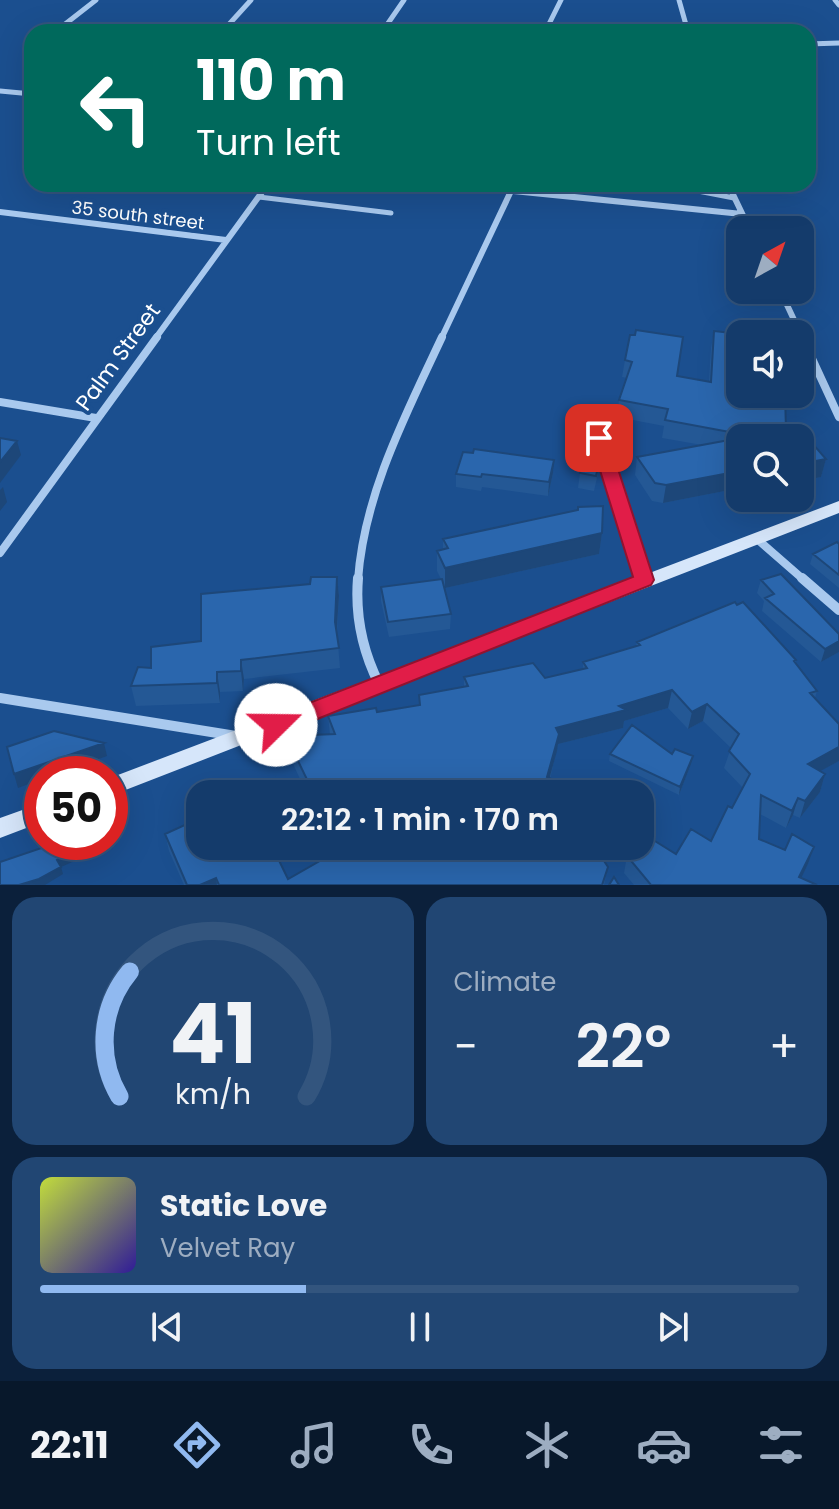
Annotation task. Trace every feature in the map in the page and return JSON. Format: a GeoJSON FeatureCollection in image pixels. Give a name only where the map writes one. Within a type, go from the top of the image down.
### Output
{"type":"FeatureCollection","features":[{"type":"Feature","properties":{"kind":"main road"},"geometry":{"type":"LineString","coordinates":[[128,780],[839,507]]}},
{"type":"Feature","properties":{"kind":"main road"},"geometry":{"type":"LineString","coordinates":[[0,828],[24,819]]}},
{"type":"Feature","properties":{"kind":"street"},"geometry":{"type":"LineString","coordinates":[[65,24],[96,0]]}},
{"type":"Feature","properties":{"kind":"street"},"geometry":{"type":"LineString","coordinates":[[229,24],[251,0]]}},
{"type":"Feature","properties":{"kind":"street"},"geometry":{"type":"LineString","coordinates":[[388,24],[404,0]]}},
{"type":"Feature","properties":{"kind":"street"},"geometry":{"type":"LineString","coordinates":[[549,24],[561,0]]}},
{"type":"Feature","properties":{"kind":"street"},"geometry":{"type":"LineString","coordinates":[[679,0],[686,24]]}},
{"type":"Feature","properties":{"kind":"street"},"geometry":{"type":"LineString","coordinates":[[835,0],[839,5]]}},
{"type":"Feature","properties":{"kind":"street"},"geometry":{"type":"LineString","coordinates":[[816,44],[839,43]]}},
{"type":"Feature","properties":{"kind":"street"},"geometry":{"type":"LineString","coordinates":[[0,91],[24,93]]}},
{"type":"Feature","properties":{"kind":"street","name":"Palm Street"},"geometry":{"type":"LineString","coordinates":[[0,553],[262,192]]}},
{"type":"Feature","properties":{"kind":"street"},"geometry":{"type":"LineString","coordinates":[[379,684],[366,662],[360,633],[358,573],[375,493],[404,419],[511,192]]}},
{"type":"Feature","properties":{"kind":"street"},"geometry":{"type":"LineString","coordinates":[[521,192],[742,214]]}},
{"type":"Feature","properties":{"kind":"street"},"geometry":{"type":"LineString","coordinates":[[731,192],[742,214]]}},
{"type":"Feature","properties":{"kind":"street","name":"35 south street"},"geometry":{"type":"LineString","coordinates":[[0,212],[226,240]]}},
{"type":"Feature","properties":{"kind":"street"},"geometry":{"type":"LineString","coordinates":[[787,304],[839,417]]}},
{"type":"Feature","properties":{"kind":"street"},"geometry":{"type":"LineString","coordinates":[[0,402],[96,418]]}},
{"type":"Feature","properties":{"kind":"street"},"geometry":{"type":"LineString","coordinates":[[599,438],[644,580]]}},
{"type":"Feature","properties":{"kind":"street"},"geometry":{"type":"LineString","coordinates":[[757,539],[839,610]]}},
{"type":"Feature","properties":{"kind":"street"},"geometry":{"type":"LineString","coordinates":[[0,698],[243,737]]}},
{"type":"Feature","properties":{"kind":"lane"},"geometry":{"type":"LineString","coordinates":[[710,192],[734,198]]}},
{"type":"Feature","properties":{"kind":"lane"},"geometry":{"type":"LineString","coordinates":[[259,197],[391,213]]}},
{"type":"Feature","properties":{"kind":"building"},"geometry":{"type":"Polygon","coordinates":[[[636,330],[683,337],[677,376],[711,382],[714,331],[726,332],[726,408],[785,408],[786,424],[726,424],[726,431],[665,420],[668,409],[619,400],[632,362],[625,360],[630,335],[635,335],[636,330]]]}},
{"type":"Feature","properties":{"kind":"building"},"geometry":{"type":"Polygon","coordinates":[[[0,438],[17,441],[0,462],[0,438]]]}},
{"type":"Feature","properties":{"kind":"building"},"geometry":{"type":"Polygon","coordinates":[[[726,441],[726,474],[666,485],[655,483],[637,457],[726,441]]]}},
{"type":"Feature","properties":{"kind":"building"},"geometry":{"type":"Polygon","coordinates":[[[814,445],[826,459],[814,461],[814,445]]]}},
{"type":"Feature","properties":{"kind":"building"},"geometry":{"type":"Polygon","coordinates":[[[474,449],[554,460],[549,482],[456,474],[463,452],[473,453],[474,449]]]}},
{"type":"Feature","properties":{"kind":"building"},"geometry":{"type":"Polygon","coordinates":[[[583,455],[600,458],[596,476],[580,473],[583,455]]]}},
{"type":"Feature","properties":{"kind":"building"},"geometry":{"type":"Polygon","coordinates":[[[603,506],[602,533],[445,568],[437,551],[448,548],[443,539],[578,510],[578,507],[603,506]]]}},
{"type":"Feature","properties":{"kind":"building"},"geometry":{"type":"Polygon","coordinates":[[[837,542],[839,544],[839,575],[813,554],[837,542]]]}},
{"type":"Feature","properties":{"kind":"building"},"geometry":{"type":"Polygon","coordinates":[[[781,574],[839,634],[839,641],[825,649],[765,598],[774,594],[761,580],[781,574]]]}},
{"type":"Feature","properties":{"kind":"building"},"geometry":{"type":"Polygon","coordinates":[[[311,577],[337,577],[335,622],[339,648],[241,660],[241,671],[217,672],[217,683],[131,686],[138,667],[151,668],[151,647],[201,641],[201,594],[310,584],[311,577]]]}},
{"type":"Feature","properties":{"kind":"building"},"geometry":{"type":"Polygon","coordinates":[[[442,579],[451,614],[388,622],[381,587],[442,579]]]}},
{"type":"Feature","properties":{"kind":"building"},"geometry":{"type":"Polygon","coordinates":[[[735,602],[737,605],[743,602],[796,660],[817,691],[810,693],[839,724],[839,747],[808,764],[825,774],[805,801],[798,798],[792,811],[761,795],[759,839],[785,850],[792,834],[814,847],[799,877],[817,885],[651,885],[630,860],[654,860],[654,840],[676,854],[691,829],[711,841],[728,806],[732,808],[750,774],[729,751],[739,734],[707,704],[692,712],[672,690],[619,706],[626,710],[556,728],[559,734],[547,777],[553,780],[307,780],[286,736],[335,734],[328,716],[420,705],[419,695],[468,686],[464,677],[533,663],[545,678],[587,668],[583,662],[640,645],[637,642],[735,602]]]}},
{"type":"Feature","properties":{"kind":"building"},"geometry":{"type":"Polygon","coordinates":[[[632,725],[672,754],[675,749],[693,756],[680,787],[610,754],[632,725]]]}},
{"type":"Feature","properties":{"kind":"building"},"geometry":{"type":"Polygon","coordinates":[[[54,731],[104,743],[66,756],[24,756],[24,771],[14,774],[7,747],[54,731]]]}},
{"type":"Feature","properties":{"kind":"building"},"geometry":{"type":"Polygon","coordinates":[[[186,824],[186,860],[279,860],[288,879],[321,860],[603,860],[608,867],[602,885],[219,885],[216,878],[200,885],[187,885],[165,834],[186,824]]]}},
{"type":"Feature","properties":{"kind":"building"},"geometry":{"type":"Polygon","coordinates":[[[24,854],[24,860],[57,860],[61,867],[19,885],[0,885],[0,862],[24,854]]]}},
{"type":"Feature","properties":{"kind":"route"},"geometry":{"type":"LineString","coordinates":[[276,725],[644,580],[599,438]]}}]}
